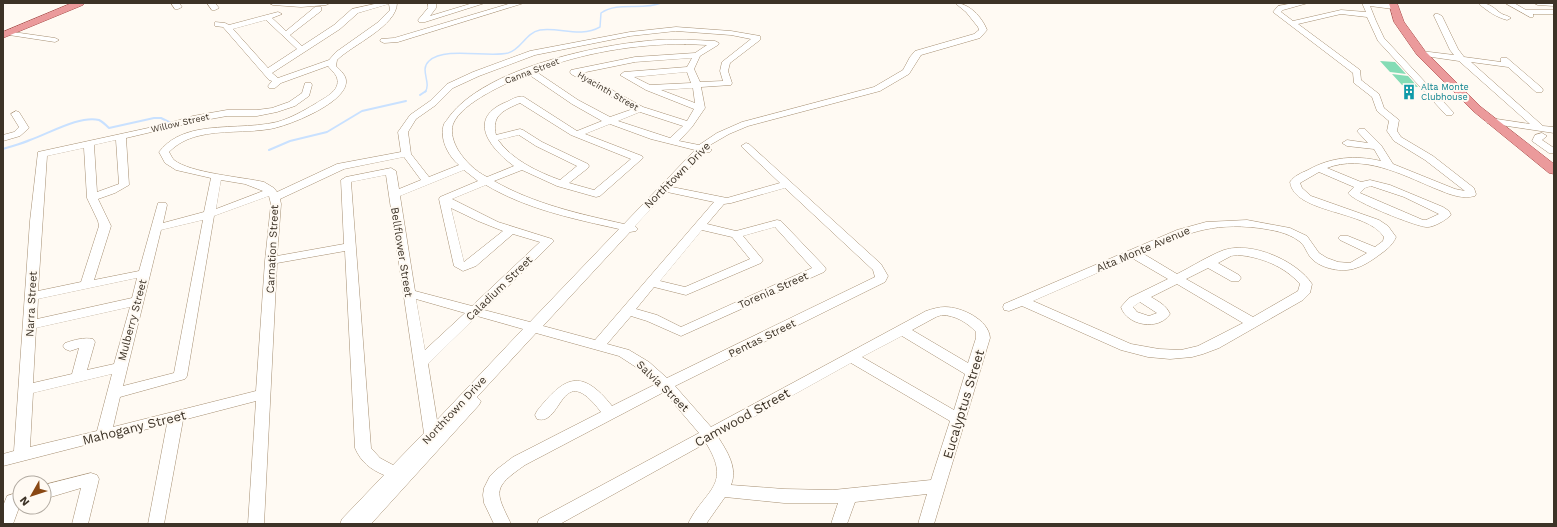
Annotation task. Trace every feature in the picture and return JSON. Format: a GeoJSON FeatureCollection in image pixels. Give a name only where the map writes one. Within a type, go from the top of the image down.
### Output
{"type":"FeatureCollection","features":[{"type":"Feature","properties":{"kind":"main road"},"geometry":{"type":"LineString","coordinates":[[5,31],[18,29],[80,3]]}},
{"type":"Feature","properties":{"kind":"main road"},"geometry":{"type":"LineString","coordinates":[[1390,4],[1399,22],[1421,53],[1477,110],[1554,170]]}},
{"type":"Feature","properties":{"kind":"street"},"geometry":{"type":"LineString","coordinates":[[272,3],[301,5],[326,3]]}},
{"type":"Feature","properties":{"kind":"street"},"geometry":{"type":"LineString","coordinates":[[267,72],[337,27],[362,6],[387,3]]}},
{"type":"Feature","properties":{"kind":"street"},"geometry":{"type":"LineString","coordinates":[[218,24],[224,24],[228,28],[267,72],[274,84],[332,62],[335,56],[344,48],[370,33],[383,22],[394,11],[395,8],[393,3]]}},
{"type":"Feature","properties":{"kind":"street"},"geometry":{"type":"LineString","coordinates":[[422,20],[481,3]]}},
{"type":"Feature","properties":{"kind":"street"},"geometry":{"type":"LineString","coordinates":[[384,41],[392,41],[520,3]]}},
{"type":"Feature","properties":{"kind":"street","name":"Northtown Drive"},"geometry":{"type":"LineString","coordinates":[[357,521],[704,149],[723,139],[736,129],[753,125],[759,121],[877,89],[906,72],[914,57],[918,53],[977,36],[981,33],[982,27],[970,10],[959,3]]}},
{"type":"Feature","properties":{"kind":"street","name":"Alta Monte Avenue"},"geometry":{"type":"LineString","coordinates":[[1010,307],[1133,253],[1202,225],[1257,225],[1288,231],[1303,238],[1318,258],[1339,266],[1351,266],[1388,243],[1390,237],[1382,226],[1366,219],[1320,204],[1300,193],[1295,186],[1295,182],[1299,178],[1332,163],[1350,160],[1389,167],[1453,192],[1466,195],[1471,194],[1470,190],[1429,158],[1397,139],[1392,131],[1394,120],[1380,109],[1376,96],[1357,80],[1357,72],[1279,14],[1277,10],[1304,3]]}},
{"type":"Feature","properties":{"kind":"street"},"geometry":{"type":"LineString","coordinates":[[1390,4],[1366,3],[1369,15],[1379,35],[1387,46],[1449,113]]}},
{"type":"Feature","properties":{"kind":"street"},"geometry":{"type":"LineString","coordinates":[[1482,3],[1493,10],[1497,15],[1507,18]]}},
{"type":"Feature","properties":{"kind":"street"},"geometry":{"type":"LineString","coordinates":[[1509,3],[1533,17]]}},
{"type":"Feature","properties":{"kind":"street"},"geometry":{"type":"LineString","coordinates":[[1538,3],[1554,4]]}},
{"type":"Feature","properties":{"kind":"street"},"geometry":{"type":"LineString","coordinates":[[409,36],[434,4]]}},
{"type":"Feature","properties":{"kind":"street"},"geometry":{"type":"LineString","coordinates":[[286,34],[297,27],[318,9]]}},
{"type":"Feature","properties":{"kind":"street"},"geometry":{"type":"LineString","coordinates":[[1293,24],[1341,12],[1369,15]]}},
{"type":"Feature","properties":{"kind":"street"},"geometry":{"type":"LineString","coordinates":[[1524,12],[1554,13]]}},
{"type":"Feature","properties":{"kind":"street"},"geometry":{"type":"LineString","coordinates":[[228,28],[278,14]]}},
{"type":"Feature","properties":{"kind":"street"},"geometry":{"type":"LineString","coordinates":[[1438,16],[1454,50],[1460,57],[1538,131],[1554,130]]}},
{"type":"Feature","properties":{"kind":"street"},"geometry":{"type":"LineString","coordinates":[[267,17],[302,50]]}},
{"type":"Feature","properties":{"kind":"street"},"geometry":{"type":"LineString","coordinates":[[428,182],[406,154],[403,132],[412,117],[433,103],[450,86],[476,74],[533,53],[630,34],[676,30],[731,33],[757,38],[726,62],[724,71],[728,84],[697,84],[649,88]]}},
{"type":"Feature","properties":{"kind":"street"},"geometry":{"type":"LineString","coordinates":[[5,31],[55,40]]}},
{"type":"Feature","properties":{"kind":"street"},"geometry":{"type":"LineString","coordinates":[[690,69],[697,55],[731,33]]}},
{"type":"Feature","properties":{"kind":"street","name":"Canna Street"},"geometry":{"type":"LineString","coordinates":[[629,229],[570,215],[500,190],[486,182],[465,166],[448,142],[447,127],[457,111],[476,97],[503,82],[529,71],[576,55],[603,50],[675,42],[715,44]]}},
{"type":"Feature","properties":{"kind":"street"},"geometry":{"type":"LineString","coordinates":[[1421,53],[1508,64]]}},
{"type":"Feature","properties":{"kind":"street","name":"Hyacinth Street"},"geometry":{"type":"LineString","coordinates":[[689,125],[640,109],[574,72],[605,64],[670,55],[697,55]]}},
{"type":"Feature","properties":{"kind":"street"},"geometry":{"type":"LineString","coordinates":[[1500,56],[1538,90]]}},
{"type":"Feature","properties":{"kind":"street","name":"Carnation Street"},"geometry":{"type":"LineString","coordinates":[[256,524],[271,261],[276,204],[273,194],[259,185],[179,168],[170,164],[165,158],[164,152],[167,148],[188,136],[208,132],[269,127],[296,119],[330,99],[341,89],[342,80],[332,62]]}},
{"type":"Feature","properties":{"kind":"street"},"geometry":{"type":"LineString","coordinates":[[672,142],[689,125],[700,108],[697,84],[690,69]]}},
{"type":"Feature","properties":{"kind":"street"},"geometry":{"type":"LineString","coordinates":[[690,69],[624,75],[649,88],[700,108]]}},
{"type":"Feature","properties":{"kind":"street"},"geometry":{"type":"LineString","coordinates":[[529,71],[589,109],[610,120],[645,134],[704,149]]}},
{"type":"Feature","properties":{"kind":"street","name":"Willow Street"},"geometry":{"type":"LineString","coordinates":[[42,154],[211,115],[256,113],[274,110],[292,104],[307,90]]}},
{"type":"Feature","properties":{"kind":"street"},"geometry":{"type":"LineString","coordinates":[[521,98],[577,134],[638,158],[596,194],[547,179],[522,166],[507,155],[492,138],[489,126],[490,118],[495,112],[506,104],[521,98]]}},
{"type":"Feature","properties":{"kind":"street"},"geometry":{"type":"LineString","coordinates":[[577,134],[640,109]]}},
{"type":"Feature","properties":{"kind":"street"},"geometry":{"type":"LineString","coordinates":[[3,138],[17,134],[24,128],[16,114]]}},
{"type":"Feature","properties":{"kind":"street"},"geometry":{"type":"LineString","coordinates":[[1490,121],[1538,131],[1554,137]]}},
{"type":"Feature","properties":{"kind":"street"},"geometry":{"type":"LineString","coordinates":[[164,126],[188,136]]}},
{"type":"Feature","properties":{"kind":"street"},"geometry":{"type":"LineString","coordinates":[[1362,130],[1378,147],[1389,167]]}},
{"type":"Feature","properties":{"kind":"street"},"geometry":{"type":"LineString","coordinates":[[1538,131],[1537,141],[1552,150]]}},
{"type":"Feature","properties":{"kind":"street"},"geometry":{"type":"LineString","coordinates":[[492,138],[520,132],[540,144],[584,166],[561,184]]}},
{"type":"Feature","properties":{"kind":"street"},"geometry":{"type":"LineString","coordinates":[[92,198],[111,192],[124,185],[121,136]]}},
{"type":"Feature","properties":{"kind":"street"},"geometry":{"type":"LineString","coordinates":[[86,285],[105,226],[92,198],[89,143]]}},
{"type":"Feature","properties":{"kind":"street"},"geometry":{"type":"LineString","coordinates":[[1347,143],[1378,147]]}},
{"type":"Feature","properties":{"kind":"street","name":"Pentas Street"},"geometry":{"type":"LineString","coordinates":[[503,524],[495,512],[491,501],[491,490],[495,480],[505,470],[537,451],[665,385],[881,279],[881,272],[877,267],[746,146]]}},
{"type":"Feature","properties":{"kind":"street","name":"Narra Street"},"geometry":{"type":"LineString","coordinates":[[22,455],[31,296],[42,154]]}},
{"type":"Feature","properties":{"kind":"street"},"geometry":{"type":"LineString","coordinates":[[156,228],[209,216],[273,194],[341,166],[406,154]]}},
{"type":"Feature","properties":{"kind":"street"},"geometry":{"type":"LineString","coordinates":[[394,195],[465,166]]}},
{"type":"Feature","properties":{"kind":"street"},"geometry":{"type":"LineString","coordinates":[[510,231],[472,263],[463,268],[458,263],[444,199],[522,166]]}},
{"type":"Feature","properties":{"kind":"street"},"geometry":{"type":"LineString","coordinates":[[1319,168],[1361,186],[1370,183],[1382,185],[1440,209],[1445,213],[1445,215],[1428,224],[1415,222],[1353,193],[1361,186]]}},
{"type":"Feature","properties":{"kind":"street","name":"Bellflower Street"},"geometry":{"type":"LineString","coordinates":[[400,474],[374,463],[368,458],[363,448],[346,180],[391,171],[420,362],[434,438]]}},
{"type":"Feature","properties":{"kind":"street"},"geometry":{"type":"LineString","coordinates":[[113,394],[180,376],[216,177]]}},
{"type":"Feature","properties":{"kind":"street"},"geometry":{"type":"LineString","coordinates":[[667,189],[721,200],[737,199],[788,184]]}},
{"type":"Feature","properties":{"kind":"street","name":"Caladium Street"},"geometry":{"type":"LineString","coordinates":[[420,362],[548,241],[510,231],[474,216],[444,199]]}},
{"type":"Feature","properties":{"kind":"street"},"geometry":{"type":"LineString","coordinates":[[599,345],[721,200]]}},
{"type":"Feature","properties":{"kind":"street","name":"Mulberry Street"},"geometry":{"type":"LineString","coordinates":[[103,435],[162,205]]}},
{"type":"Feature","properties":{"kind":"street","name":"Torenia Street"},"geometry":{"type":"LineString","coordinates":[[628,311],[652,318],[681,332],[820,269],[777,223],[736,234]]}},
{"type":"Feature","properties":{"kind":"street"},"geometry":{"type":"LineString","coordinates":[[652,283],[686,291],[757,260],[736,234],[700,226]]}},
{"type":"Feature","properties":{"kind":"street"},"geometry":{"type":"LineString","coordinates":[[1344,238],[1375,252]]}},
{"type":"Feature","properties":{"kind":"street"},"geometry":{"type":"LineString","coordinates":[[271,261],[350,246]]}},
{"type":"Feature","properties":{"kind":"street"},"geometry":{"type":"LineString","coordinates":[[1022,301],[1126,347],[1142,352],[1173,356],[1201,351],[1253,323],[1299,297],[1304,293],[1306,284],[1301,278],[1283,265],[1268,258],[1244,251],[1236,251],[1228,253],[1141,297]]}},
{"type":"Feature","properties":{"kind":"street"},"geometry":{"type":"LineString","coordinates":[[1133,253],[1253,323]]}},
{"type":"Feature","properties":{"kind":"street"},"geometry":{"type":"LineString","coordinates":[[1209,263],[1235,278]]}},
{"type":"Feature","properties":{"kind":"street"},"geometry":{"type":"LineString","coordinates":[[31,296],[144,273]]}},
{"type":"Feature","properties":{"kind":"street","name":"Salvia Street"},"geometry":{"type":"LineString","coordinates":[[409,293],[599,345],[624,353],[635,359],[648,368],[665,385],[709,435],[721,455],[726,475],[720,490]]}},
{"type":"Feature","properties":{"kind":"street"},"geometry":{"type":"LineString","coordinates":[[30,325],[137,300]]}},
{"type":"Feature","properties":{"kind":"street","name":"Camwood Street"},"geometry":{"type":"LineString","coordinates":[[545,524],[939,311]]}},
{"type":"Feature","properties":{"kind":"street","name":"Eucalyptus Street"},"geometry":{"type":"LineString","coordinates":[[926,524],[983,338],[982,332],[975,325],[956,313],[939,311]]}},
{"type":"Feature","properties":{"kind":"street"},"geometry":{"type":"LineString","coordinates":[[902,330],[973,372]]}},
{"type":"Feature","properties":{"kind":"street"},"geometry":{"type":"LineString","coordinates":[[70,346],[88,342],[78,377]]}},
{"type":"Feature","properties":{"kind":"street"},"geometry":{"type":"LineString","coordinates":[[851,358],[958,419]]}},
{"type":"Feature","properties":{"kind":"street"},"geometry":{"type":"LineString","coordinates":[[26,390],[120,367]]}},
{"type":"Feature","properties":{"kind":"street"},"geometry":{"type":"LineString","coordinates":[[542,415],[560,393],[573,386],[586,388],[592,392],[610,413]]}},
{"type":"Feature","properties":{"kind":"street","name":"Mahogany Street"},"geometry":{"type":"LineString","coordinates":[[3,460],[264,394]]}},
{"type":"Feature","properties":{"kind":"street"},"geometry":{"type":"LineString","coordinates":[[156,524],[176,416]]}},
{"type":"Feature","properties":{"kind":"street"},"geometry":{"type":"LineString","coordinates":[[52,490],[91,479],[80,524]]}},
{"type":"Feature","properties":{"kind":"street"},"geometry":{"type":"LineString","coordinates":[[696,524],[720,490],[768,496],[806,497],[849,496],[938,486]]}},
{"type":"Feature","properties":{"kind":"street"},"geometry":{"type":"LineString","coordinates":[[840,524],[849,496]]}},
{"type":"Feature","properties":{"kind":"street"},"geometry":{"type":"LineString","coordinates":[[5,524],[12,501]]}},
{"type":"Feature","properties":{"kind":"green space"},"geometry":{"type":"Polygon","coordinates":[[[1380,61],[1395,62],[1406,74],[1390,72],[1380,61]]]}},
{"type":"Feature","properties":{"kind":"green space"},"geometry":{"type":"Polygon","coordinates":[[[1392,74],[1408,76],[1418,87],[1402,85],[1392,74]]]}},
{"type":"Feature","properties":{"kind":"waterway"},"geometry":{"type":"LineString","coordinates":[[425,92],[427,85],[425,68],[429,61],[436,57],[456,53],[508,53],[517,48],[531,34],[540,30],[548,29],[585,32],[600,27],[601,13],[608,9],[646,6],[661,3]]}},
{"type":"Feature","properties":{"kind":"waterway"},"geometry":{"type":"LineString","coordinates":[[420,95],[425,92]]}},
{"type":"Feature","properties":{"kind":"waterway"},"geometry":{"type":"LineString","coordinates":[[269,150],[290,141],[327,132],[362,111],[406,101]]}},
{"type":"Feature","properties":{"kind":"waterway"},"geometry":{"type":"LineString","coordinates":[[3,149],[83,120],[99,120],[109,128],[154,118],[161,118],[171,123]]}},
{"type":"Feature","properties":{"kind":"place","name":"Alta Monte Clubhouse"},"geometry":{"type":"Point","coordinates":[1409,92]}}]}
